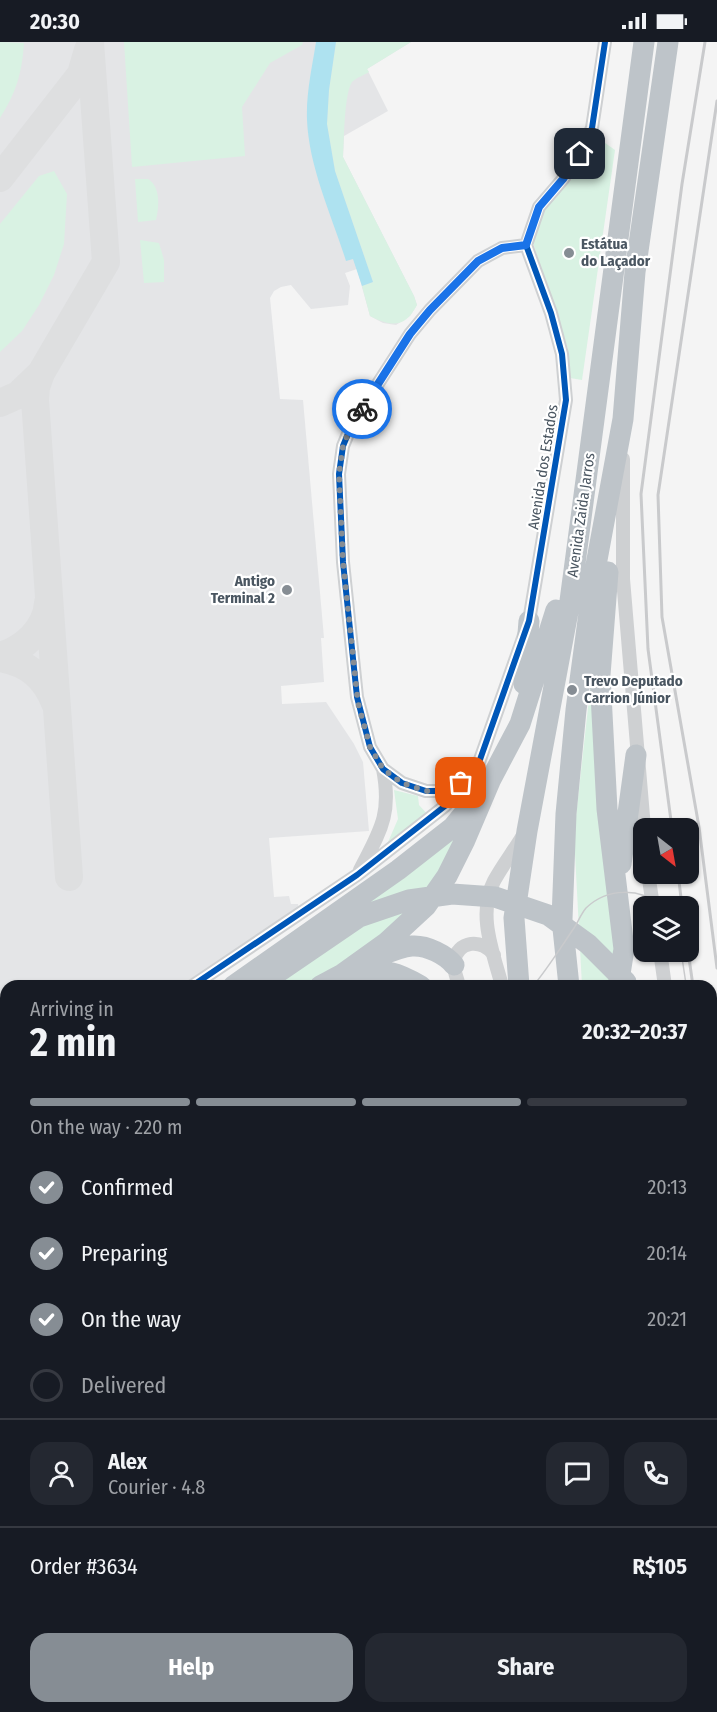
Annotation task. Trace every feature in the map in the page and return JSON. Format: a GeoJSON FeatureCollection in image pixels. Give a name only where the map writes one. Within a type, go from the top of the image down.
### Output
{"type":"FeatureCollection","features":[{"type":"Feature","properties":{"kind":"highway","name":"Avenida Zaida Jarros"},"geometry":{"type":"LineString","coordinates":[[519,980],[514,918],[527,831],[570,601],[644,42]]}},
{"type":"Feature","properties":{"kind":"highway","name":"Avenida Zaida Jarros"},"geometry":{"type":"LineString","coordinates":[[569,980],[562,919],[574,733],[594,576],[623,419],[635,272],[668,42]]}},
{"type":"Feature","properties":{"kind":"highway"},"geometry":{"type":"LineString","coordinates":[[619,980],[624,949],[607,808],[600,675],[623,419]]}},
{"type":"Feature","properties":{"kind":"highway"},"geometry":{"type":"LineString","coordinates":[[242,980],[398,870],[453,827],[484,774],[520,724],[576,547]]}},
{"type":"Feature","properties":{"kind":"highway"},"geometry":{"type":"LineString","coordinates":[[520,724],[529,621]]}},
{"type":"Feature","properties":{"kind":"highway"},"geometry":{"type":"LineString","coordinates":[[617,891],[636,754]]}},
{"type":"Feature","properties":{"kind":"highway"},"geometry":{"type":"LineString","coordinates":[[341,975],[387,942],[426,906],[447,876],[465,840],[484,774]]}},
{"type":"Feature","properties":{"kind":"highway"},"geometry":{"type":"LineString","coordinates":[[267,980],[359,917],[409,900],[452,894],[495,897],[548,915],[588,944],[621,980]]}},
{"type":"Feature","properties":{"kind":"highway"},"geometry":{"type":"LineString","coordinates":[[331,980],[399,948],[414,946],[447,956],[456,975]]}},
{"type":"Feature","properties":{"kind":"highway"},"geometry":{"type":"LineString","coordinates":[[341,975],[383,970],[410,980]]}},
{"type":"Feature","properties":{"kind":"street"},"geometry":{"type":"LineString","coordinates":[[357,875],[383,823],[387,808],[387,790],[383,769],[370,747],[357,697],[339,499],[339,474],[343,446],[352,424],[410,334],[430,310],[478,261],[502,248],[526,245],[539,207],[563,179],[590,135],[605,42]]}},
{"type":"Feature","properties":{"kind":"street","name":"Avenida dos Estados"},"geometry":{"type":"LineString","coordinates":[[484,774],[529,621],[566,400],[565,370],[557,333],[526,245]]}},
{"type":"Feature","properties":{"kind":"street"},"geometry":{"type":"LineString","coordinates":[[623,419],[623,579],[643,818]]}},
{"type":"Feature","properties":{"kind":"street"},"geometry":{"type":"LineString","coordinates":[[383,769],[402,783],[426,791],[436,791],[484,774]]}},
{"type":"Feature","properties":{"kind":"street"},"geometry":{"type":"LineString","coordinates":[[201,980],[357,875],[484,774]]}},
{"type":"Feature","properties":{"kind":"street"},"geometry":{"type":"LineString","coordinates":[[500,980],[486,922],[488,903],[494,882],[527,831]]}},
{"type":"Feature","properties":{"kind":"street"},"geometry":{"type":"LineString","coordinates":[[456,975],[454,958],[462,948],[474,943],[486,945],[494,955]]}},
{"type":"Feature","properties":{"kind":"street"},"geometry":{"type":"LineString","coordinates":[[662,962],[664,980]]}},
{"type":"Feature","properties":{"kind":"shaded area"},"geometry":{"type":"Polygon","coordinates":[[[0,42],[411,42],[367,69],[388,111],[344,136],[343,157],[417,305],[410,316],[396,325],[383,323],[370,316],[357,269],[345,273],[350,286],[348,305],[311,309],[291,285],[274,291],[270,298],[280,399],[303,400],[324,638],[321,638],[324,682],[281,686],[282,704],[326,702],[363,762],[369,831],[269,838],[274,897],[289,896],[291,904],[298,904],[299,909],[189,980],[0,980],[0,42]]]}},
{"type":"Feature","properties":{"kind":"green space"},"geometry":{"type":"Polygon","coordinates":[[[0,42],[24,43],[17,82],[0,118],[0,42]]]}},
{"type":"Feature","properties":{"kind":"green space"},"geometry":{"type":"Polygon","coordinates":[[[124,42],[303,42],[302,45],[270,63],[242,107],[245,156],[132,167],[124,42]]]}},
{"type":"Feature","properties":{"kind":"green space"},"geometry":{"type":"Polygon","coordinates":[[[336,42],[411,42],[367,69],[369,72],[352,82],[347,97],[344,130],[343,157],[417,305],[408,318],[397,323],[385,322],[370,316],[362,286],[373,282],[335,171],[327,124],[336,42]]]}},
{"type":"Feature","properties":{"kind":"green space"},"geometry":{"type":"Polygon","coordinates":[[[601,140],[615,150],[582,380],[570,378],[568,349],[531,237],[547,201],[581,171],[601,140]]]}},
{"type":"Feature","properties":{"kind":"green space"},"geometry":{"type":"Polygon","coordinates":[[[54,171],[67,194],[64,244],[54,275],[39,305],[22,331],[0,352],[0,224],[39,176],[54,171]]]}},
{"type":"Feature","properties":{"kind":"green space"},"geometry":{"type":"Polygon","coordinates":[[[135,179],[148,179],[155,187],[158,203],[156,220],[138,222],[135,179]]]}},
{"type":"Feature","properties":{"kind":"green space"},"geometry":{"type":"Polygon","coordinates":[[[140,240],[159,243],[164,260],[164,282],[144,283],[140,240]]]}},
{"type":"Feature","properties":{"kind":"green space"},"geometry":{"type":"Polygon","coordinates":[[[594,653],[628,980],[582,980],[574,835],[594,653]]]}},
{"type":"Feature","properties":{"kind":"green space"},"geometry":{"type":"Polygon","coordinates":[[[394,790],[418,796],[419,805],[429,816],[385,849],[398,819],[394,790]]]}},
{"type":"Feature","properties":{"kind":"green space"},"geometry":{"type":"Polygon","coordinates":[[[466,818],[441,874],[410,918],[364,952],[312,980],[257,980],[466,818]]]}},
{"type":"Feature","properties":{"kind":"water"},"geometry":{"type":"Polygon","coordinates":[[[316,42],[336,42],[327,124],[335,171],[373,282],[362,286],[353,259],[346,261],[312,156],[307,110],[316,42]]]}},
{"type":"Feature","properties":{"kind":"taxiway"},"geometry":{"type":"LineString","coordinates":[[69,877],[35,400],[36,387],[41,373],[106,262],[90,42]]}},
{"type":"Feature","properties":{"kind":"taxiway"},"geometry":{"type":"LineString","coordinates":[[0,178],[81,74],[88,50]]}},
{"type":"Feature","properties":{"kind":"taxiway"},"geometry":{"type":"LineString","coordinates":[[0,403],[18,395],[41,373]]}},
{"type":"Feature","properties":{"kind":"taxiway"},"geometry":{"type":"LineString","coordinates":[[0,656],[9,653],[32,637],[43,621],[48,603]]}},
{"type":"Feature","properties":{"kind":"taxiway"},"geometry":{"type":"LineString","coordinates":[[0,658],[19,663],[34,673],[46,686],[55,703]]}},
{"type":"Feature","properties":{"kind":"tram line"},"geometry":{"type":"LineString","coordinates":[[537,980],[586,908],[604,896],[614,893],[624,892],[644,896]]}},
{"type":"Feature","properties":{"kind":"tram line"},"geometry":{"type":"LineString","coordinates":[[683,962],[685,980]]}},
{"type":"Feature","properties":{"kind":"railway"},"geometry":{"type":"LineString","coordinates":[[671,818],[648,649],[641,494],[682,184],[705,42]]}},
{"type":"Feature","properties":{"kind":"railway"},"geometry":{"type":"LineString","coordinates":[[717,101],[658,495],[662,617],[699,827],[717,968]]}},
{"type":"Feature","properties":{"kind":"railway"},"geometry":{"type":"LineString","coordinates":[[679,884],[681,896]]}},
{"type":"Feature","properties":{"kind":"railway"},"geometry":{"type":"LineString","coordinates":[[690,962],[692,980]]}},
{"type":"Feature","properties":{"kind":"cycle path"},"geometry":{"type":"LineString","coordinates":[[201,980],[357,875],[445,806],[477,768],[529,621],[566,400],[562,354],[551,313],[526,245],[539,207],[563,179],[580,154],[592,128],[605,42]]}},
{"type":"Feature","properties":{"kind":"cycle path"},"geometry":{"type":"LineString","coordinates":[[464,780],[437,791],[426,791],[402,783],[383,769],[370,747],[357,697],[343,562],[339,474],[343,446],[352,424],[410,334],[478,261],[502,248],[526,245]]}},
{"type":"Feature","properties":{"kind":"way so far"},"geometry":{"type":"LineString","coordinates":[[362,409],[352,424],[343,446],[339,474],[343,562],[358,703],[370,747],[383,769],[402,783],[426,791],[446,789],[461,783]]}},
{"type":"Feature","properties":{"kind":"place","name":"Estátua do Laçador"},"geometry":{"type":"Point","coordinates":[569,253]}},
{"type":"Feature","properties":{"kind":"place","name":"Antigo Terminal 2"},"geometry":{"type":"Point","coordinates":[287,590]}},
{"type":"Feature","properties":{"kind":"place","name":"Trevo Deputado Carrion Júnior"},"geometry":{"type":"Point","coordinates":[572,690]}},
{"type":"Feature","properties":{"kind":"route"},"geometry":{"type":"LineString","coordinates":[[362,409],[410,334],[478,261],[502,248],[526,245],[539,207],[563,179],[580,154]]}}]}
